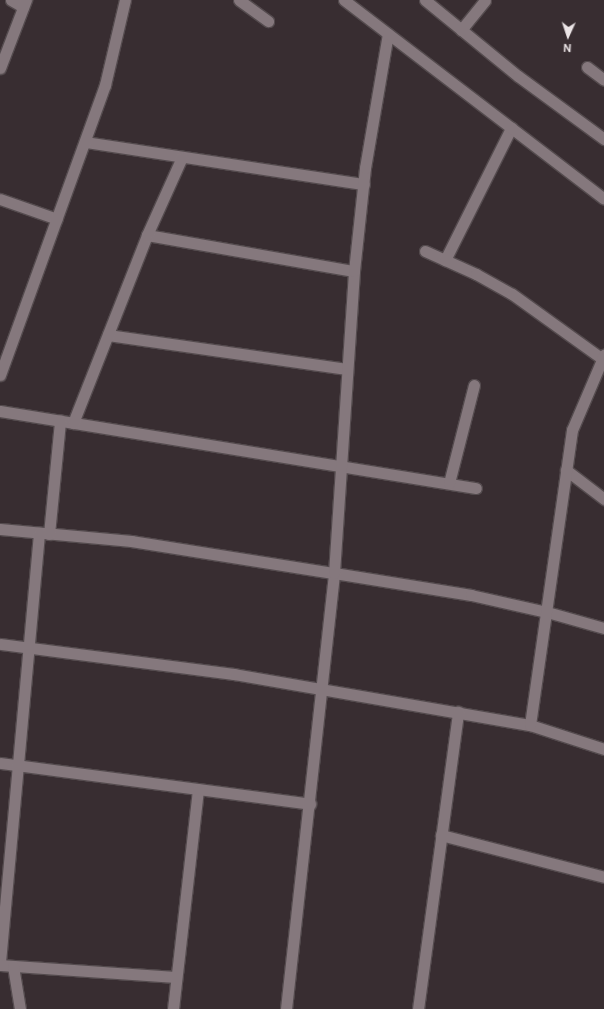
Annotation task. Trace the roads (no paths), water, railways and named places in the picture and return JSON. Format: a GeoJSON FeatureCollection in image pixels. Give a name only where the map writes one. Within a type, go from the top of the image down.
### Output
{"type":"FeatureCollection","features":[{"type":"Feature","properties":{"kind":"street"},"geometry":{"type":"LineString","coordinates":[[0,65],[24,4],[11,0]]}},
{"type":"Feature","properties":{"kind":"street"},"geometry":{"type":"LineString","coordinates":[[0,375],[105,85],[125,0]]}},
{"type":"Feature","properties":{"kind":"street"},"geometry":{"type":"LineString","coordinates":[[239,0],[268,21]]}},
{"type":"Feature","properties":{"kind":"street"},"geometry":{"type":"LineString","coordinates":[[344,0],[604,199]]}},
{"type":"Feature","properties":{"kind":"street"},"geometry":{"type":"LineString","coordinates":[[425,0],[518,76],[604,139]]}},
{"type":"Feature","properties":{"kind":"street"},"geometry":{"type":"LineString","coordinates":[[461,30],[485,0]]}},
{"type":"Feature","properties":{"kind":"street"},"geometry":{"type":"LineString","coordinates":[[286,1009],[310,804],[334,573],[354,272],[364,184],[388,34]]}},
{"type":"Feature","properties":{"kind":"street"},"geometry":{"type":"LineString","coordinates":[[587,67],[604,80]]}},
{"type":"Feature","properties":{"kind":"street"},"geometry":{"type":"LineString","coordinates":[[446,260],[511,128]]}},
{"type":"Feature","properties":{"kind":"street"},"geometry":{"type":"LineString","coordinates":[[85,142],[364,184]]}},
{"type":"Feature","properties":{"kind":"street"},"geometry":{"type":"LineString","coordinates":[[73,423],[147,235],[182,157]]}},
{"type":"Feature","properties":{"kind":"street"},"geometry":{"type":"LineString","coordinates":[[0,199],[57,220]]}},
{"type":"Feature","properties":{"kind":"street"},"geometry":{"type":"LineString","coordinates":[[147,235],[354,272]]}},
{"type":"Feature","properties":{"kind":"street"},"geometry":{"type":"LineString","coordinates":[[425,250],[476,274],[512,294],[603,358],[572,430],[530,725]]}},
{"type":"Feature","properties":{"kind":"street"},"geometry":{"type":"LineString","coordinates":[[108,335],[347,369]]}},
{"type":"Feature","properties":{"kind":"street"},"geometry":{"type":"LineString","coordinates":[[449,483],[474,385]]}},
{"type":"Feature","properties":{"kind":"street"},"geometry":{"type":"LineString","coordinates":[[0,411],[476,488]]}},
{"type":"Feature","properties":{"kind":"street"},"geometry":{"type":"LineString","coordinates":[[60,421],[44,534],[17,765],[0,963],[13,966],[176,977]]}},
{"type":"Feature","properties":{"kind":"street"},"geometry":{"type":"LineString","coordinates":[[566,470],[604,499]]}},
{"type":"Feature","properties":{"kind":"street"},"geometry":{"type":"LineString","coordinates":[[0,530],[131,541],[471,595],[547,612],[604,628]]}},
{"type":"Feature","properties":{"kind":"street"},"geometry":{"type":"LineString","coordinates":[[0,644],[234,674],[458,712],[530,725],[604,749]]}},
{"type":"Feature","properties":{"kind":"street"},"geometry":{"type":"LineString","coordinates":[[418,1009],[440,835],[458,712]]}},
{"type":"Feature","properties":{"kind":"street"},"geometry":{"type":"LineString","coordinates":[[0,763],[310,804]]}},
{"type":"Feature","properties":{"kind":"street"},"geometry":{"type":"LineString","coordinates":[[173,1009],[198,789]]}},
{"type":"Feature","properties":{"kind":"street"},"geometry":{"type":"LineString","coordinates":[[440,835],[604,877]]}},
{"type":"Feature","properties":{"kind":"street"},"geometry":{"type":"LineString","coordinates":[[13,966],[20,1009]]}}]}
